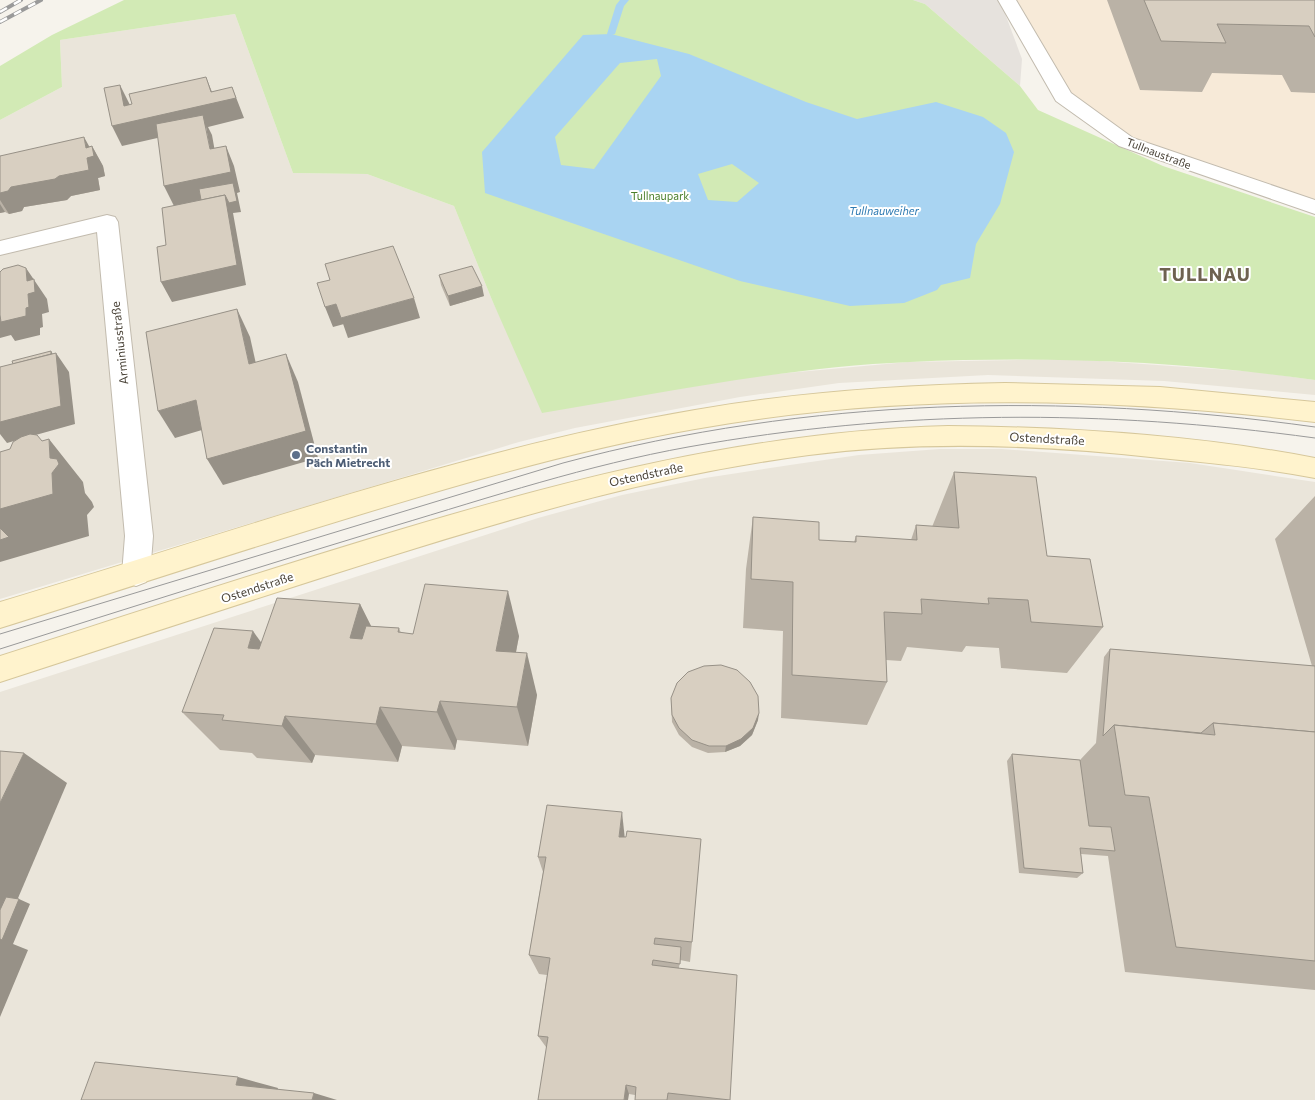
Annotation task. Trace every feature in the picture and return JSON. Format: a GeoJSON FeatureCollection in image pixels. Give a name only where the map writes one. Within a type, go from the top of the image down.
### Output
{"type":"FeatureCollection","features":[{"type":"Feature","properties":{"kind":"main road"},"geometry":{"type":"LineString","coordinates":[[0,615],[376,499],[550,450],[675,423],[790,405],[926,394],[1063,392],[1185,398],[1315,412]]}},
{"type":"Feature","properties":{"kind":"main road","name":"Ostendstraße"},"geometry":{"type":"LineString","coordinates":[[0,669],[300,573],[531,502],[656,472],[774,450],[840,442],[929,435],[1020,436],[1142,445],[1255,458],[1315,468]]}},
{"type":"Feature","properties":{"kind":"street","name":"Tullnaustraße"},"geometry":{"type":"LineString","coordinates":[[1007,0],[1063,97],[1126,142],[1315,207]]}},
{"type":"Feature","properties":{"kind":"street","name":"Arminiusstraße"},"geometry":{"type":"LineString","coordinates":[[0,248],[107,222],[139,536],[136,574]]}},
{"type":"Feature","properties":{"kind":"shaded area"},"geometry":{"type":"Polygon","coordinates":[[[913,0],[1000,0],[1022,59],[1020,86],[925,4],[913,0]]]}},
{"type":"Feature","properties":{"kind":"shaded area"},"geometry":{"type":"Polygon","coordinates":[[[1016,0],[1315,0],[1315,201],[1139,140],[1120,130],[1083,105],[1054,73],[1016,0]]]}},
{"type":"Feature","properties":{"kind":"shaded area"},"geometry":{"type":"Polygon","coordinates":[[[235,14],[293,173],[367,174],[454,206],[492,300],[510,338],[765,375],[908,362],[1071,359],[1258,372],[1315,380],[1315,395],[1164,381],[988,375],[839,383],[740,397],[575,428],[519,442],[0,599],[0,120],[62,87],[60,40],[235,14]]]}},
{"type":"Feature","properties":{"kind":"shaded area"},"geometry":{"type":"Polygon","coordinates":[[[940,449],[1002,449],[1190,463],[1315,482],[1315,1100],[0,1100],[0,692],[538,518],[622,495],[705,478],[859,455],[940,449]]]}},
{"type":"Feature","properties":{"kind":"green space","name":"Tullnaupark"},"geometry":{"type":"Polygon","coordinates":[[[124,0],[913,0],[925,4],[1020,86],[1038,110],[1163,166],[1315,217],[1315,380],[1164,364],[1062,360],[910,362],[817,369],[771,375],[542,413],[492,300],[454,206],[367,174],[293,173],[235,14],[60,40],[62,87],[0,120],[0,66],[52,35],[124,0]]]}},
{"type":"Feature","properties":{"kind":"water","name":"Tullnauweiher"},"geometry":{"type":"Polygon","coordinates":[[[611,34],[689,54],[806,102],[857,119],[936,102],[983,117],[1006,133],[1014,152],[1000,204],[976,244],[970,278],[941,285],[937,290],[904,303],[850,306],[740,281],[485,193],[482,152],[583,35],[611,34]],[[657,59],[620,63],[555,137],[561,165],[594,169],[661,76],[657,59]],[[732,164],[698,174],[708,200],[737,202],[759,183],[732,164]]]}},
{"type":"Feature","properties":{"kind":"building"},"geometry":{"type":"Polygon","coordinates":[[[1144,0],[1315,0],[1315,37],[1309,26],[1217,24],[1226,43],[1161,41],[1144,0]]]}},
{"type":"Feature","properties":{"kind":"building"},"geometry":{"type":"Polygon","coordinates":[[[206,77],[211,92],[232,87],[236,98],[112,126],[104,88],[120,85],[124,106],[132,104],[129,94],[206,77]]]}},
{"type":"Feature","properties":{"kind":"building"},"geometry":{"type":"Polygon","coordinates":[[[203,115],[210,149],[226,146],[231,172],[164,186],[156,124],[203,115]]]}},
{"type":"Feature","properties":{"kind":"building"},"geometry":{"type":"Polygon","coordinates":[[[84,137],[86,148],[92,146],[94,156],[87,158],[89,170],[59,176],[55,179],[11,187],[8,191],[0,193],[0,156],[84,137]]]}},
{"type":"Feature","properties":{"kind":"building"},"geometry":{"type":"Polygon","coordinates":[[[233,183],[237,201],[229,203],[225,195],[201,200],[199,189],[233,183]]]}},
{"type":"Feature","properties":{"kind":"building"},"geometry":{"type":"Polygon","coordinates":[[[225,195],[237,265],[161,282],[157,247],[166,245],[162,208],[225,195]]]}},
{"type":"Feature","properties":{"kind":"building"},"geometry":{"type":"Polygon","coordinates":[[[393,246],[414,298],[341,318],[336,304],[325,307],[317,283],[330,280],[325,264],[393,246]]]}},
{"type":"Feature","properties":{"kind":"building"},"geometry":{"type":"Polygon","coordinates":[[[18,265],[26,268],[27,281],[34,279],[35,292],[28,294],[29,307],[26,308],[26,316],[1,322],[0,272],[3,269],[18,265]]]}},
{"type":"Feature","properties":{"kind":"building"},"geometry":{"type":"Polygon","coordinates":[[[472,266],[482,286],[448,296],[439,275],[472,266]]]}},
{"type":"Feature","properties":{"kind":"building"},"geometry":{"type":"Polygon","coordinates":[[[237,309],[249,364],[286,354],[306,431],[207,459],[196,400],[158,411],[146,332],[237,309]]]}},
{"type":"Feature","properties":{"kind":"building"},"geometry":{"type":"Polygon","coordinates":[[[51,351],[51,354],[13,364],[12,361],[51,351]]]}},
{"type":"Feature","properties":{"kind":"building"},"geometry":{"type":"Polygon","coordinates":[[[56,353],[61,406],[0,422],[0,367],[56,353]]]}},
{"type":"Feature","properties":{"kind":"building"},"geometry":{"type":"Polygon","coordinates":[[[30,434],[37,435],[42,441],[49,439],[50,458],[57,459],[59,464],[52,473],[53,494],[0,509],[0,452],[10,449],[13,442],[30,434]]]}},
{"type":"Feature","properties":{"kind":"building"},"geometry":{"type":"Polygon","coordinates":[[[954,472],[1036,477],[1047,556],[1090,559],[1103,627],[1031,622],[1028,600],[988,598],[989,604],[921,599],[922,614],[884,612],[887,682],[792,675],[793,582],[751,579],[753,517],[819,522],[819,540],[856,542],[856,536],[917,540],[916,525],[959,528],[954,472]]]}},
{"type":"Feature","properties":{"kind":"building"},"geometry":{"type":"Polygon","coordinates":[[[0,528],[9,537],[0,540],[0,528]]]}},
{"type":"Feature","properties":{"kind":"building"},"geometry":{"type":"Polygon","coordinates":[[[425,584],[508,591],[496,651],[527,653],[517,707],[440,701],[437,712],[380,707],[376,724],[285,716],[282,726],[222,720],[224,715],[182,712],[214,628],[253,631],[248,648],[259,649],[277,598],[360,604],[350,638],[362,639],[366,626],[399,628],[398,632],[413,634],[425,584]]]}},
{"type":"Feature","properties":{"kind":"building"},"geometry":{"type":"Polygon","coordinates":[[[1110,649],[1315,666],[1315,732],[1213,723],[1201,733],[1114,725],[1103,736],[1110,649]]]}},
{"type":"Feature","properties":{"kind":"building"},"geometry":{"type":"Polygon","coordinates":[[[721,665],[737,670],[750,682],[758,696],[759,713],[753,728],[741,739],[726,746],[709,746],[692,740],[679,728],[672,715],[671,698],[677,683],[688,672],[704,666],[721,665]]]}},
{"type":"Feature","properties":{"kind":"building"},"geometry":{"type":"Polygon","coordinates":[[[1213,723],[1315,732],[1315,961],[1176,947],[1149,797],[1125,795],[1114,725],[1215,735],[1213,723]]]}},
{"type":"Feature","properties":{"kind":"building"},"geometry":{"type":"Polygon","coordinates":[[[0,751],[24,753],[0,803],[0,751]]]}},
{"type":"Feature","properties":{"kind":"building"},"geometry":{"type":"Polygon","coordinates":[[[1012,754],[1080,760],[1089,826],[1111,827],[1115,851],[1080,848],[1083,873],[1024,868],[1012,754]]]}},
{"type":"Feature","properties":{"kind":"building"},"geometry":{"type":"Polygon","coordinates":[[[547,805],[622,812],[619,837],[626,837],[627,831],[701,839],[692,942],[655,938],[654,944],[681,947],[680,964],[653,960],[652,965],[737,975],[730,1100],[668,1093],[667,1100],[635,1100],[636,1087],[626,1085],[624,1100],[538,1100],[548,1037],[538,1036],[550,958],[529,955],[546,857],[538,857],[547,805]]]}},
{"type":"Feature","properties":{"kind":"building"},"geometry":{"type":"Polygon","coordinates":[[[6,897],[19,899],[2,940],[0,939],[0,910],[6,897]]]}},
{"type":"Feature","properties":{"kind":"building"},"geometry":{"type":"Polygon","coordinates":[[[95,1062],[238,1077],[236,1085],[314,1093],[312,1100],[81,1100],[95,1062]]]}},
{"type":"Feature","properties":{"kind":"waterway"},"geometry":{"type":"LineString","coordinates":[[611,34],[620,5],[625,0]]}},
{"type":"Feature","properties":{"kind":"tram line"},"geometry":{"type":"LineString","coordinates":[[0,634],[563,463],[656,441],[749,425],[843,413],[937,407],[1032,406],[1126,409],[1221,416],[1315,427]]}},
{"type":"Feature","properties":{"kind":"tram line"},"geometry":{"type":"LineString","coordinates":[[0,649],[246,571],[503,493],[577,472],[688,447],[846,425],[1002,417],[1157,422],[1315,438]]}},
{"type":"Feature","properties":{"kind":"railway"},"geometry":{"type":"LineString","coordinates":[[0,12],[21,0]]}},
{"type":"Feature","properties":{"kind":"railway"},"geometry":{"type":"LineString","coordinates":[[0,22],[41,0]]}},
{"type":"Feature","properties":{"kind":"place","name":"Constantin Päch Mietrecht"},"geometry":{"type":"Point","coordinates":[296,455]}},
{"type":"Feature","properties":{"kind":"district","name":"TULLNAU"},"geometry":{"type":"Point","coordinates":[1205,274]}}]}
